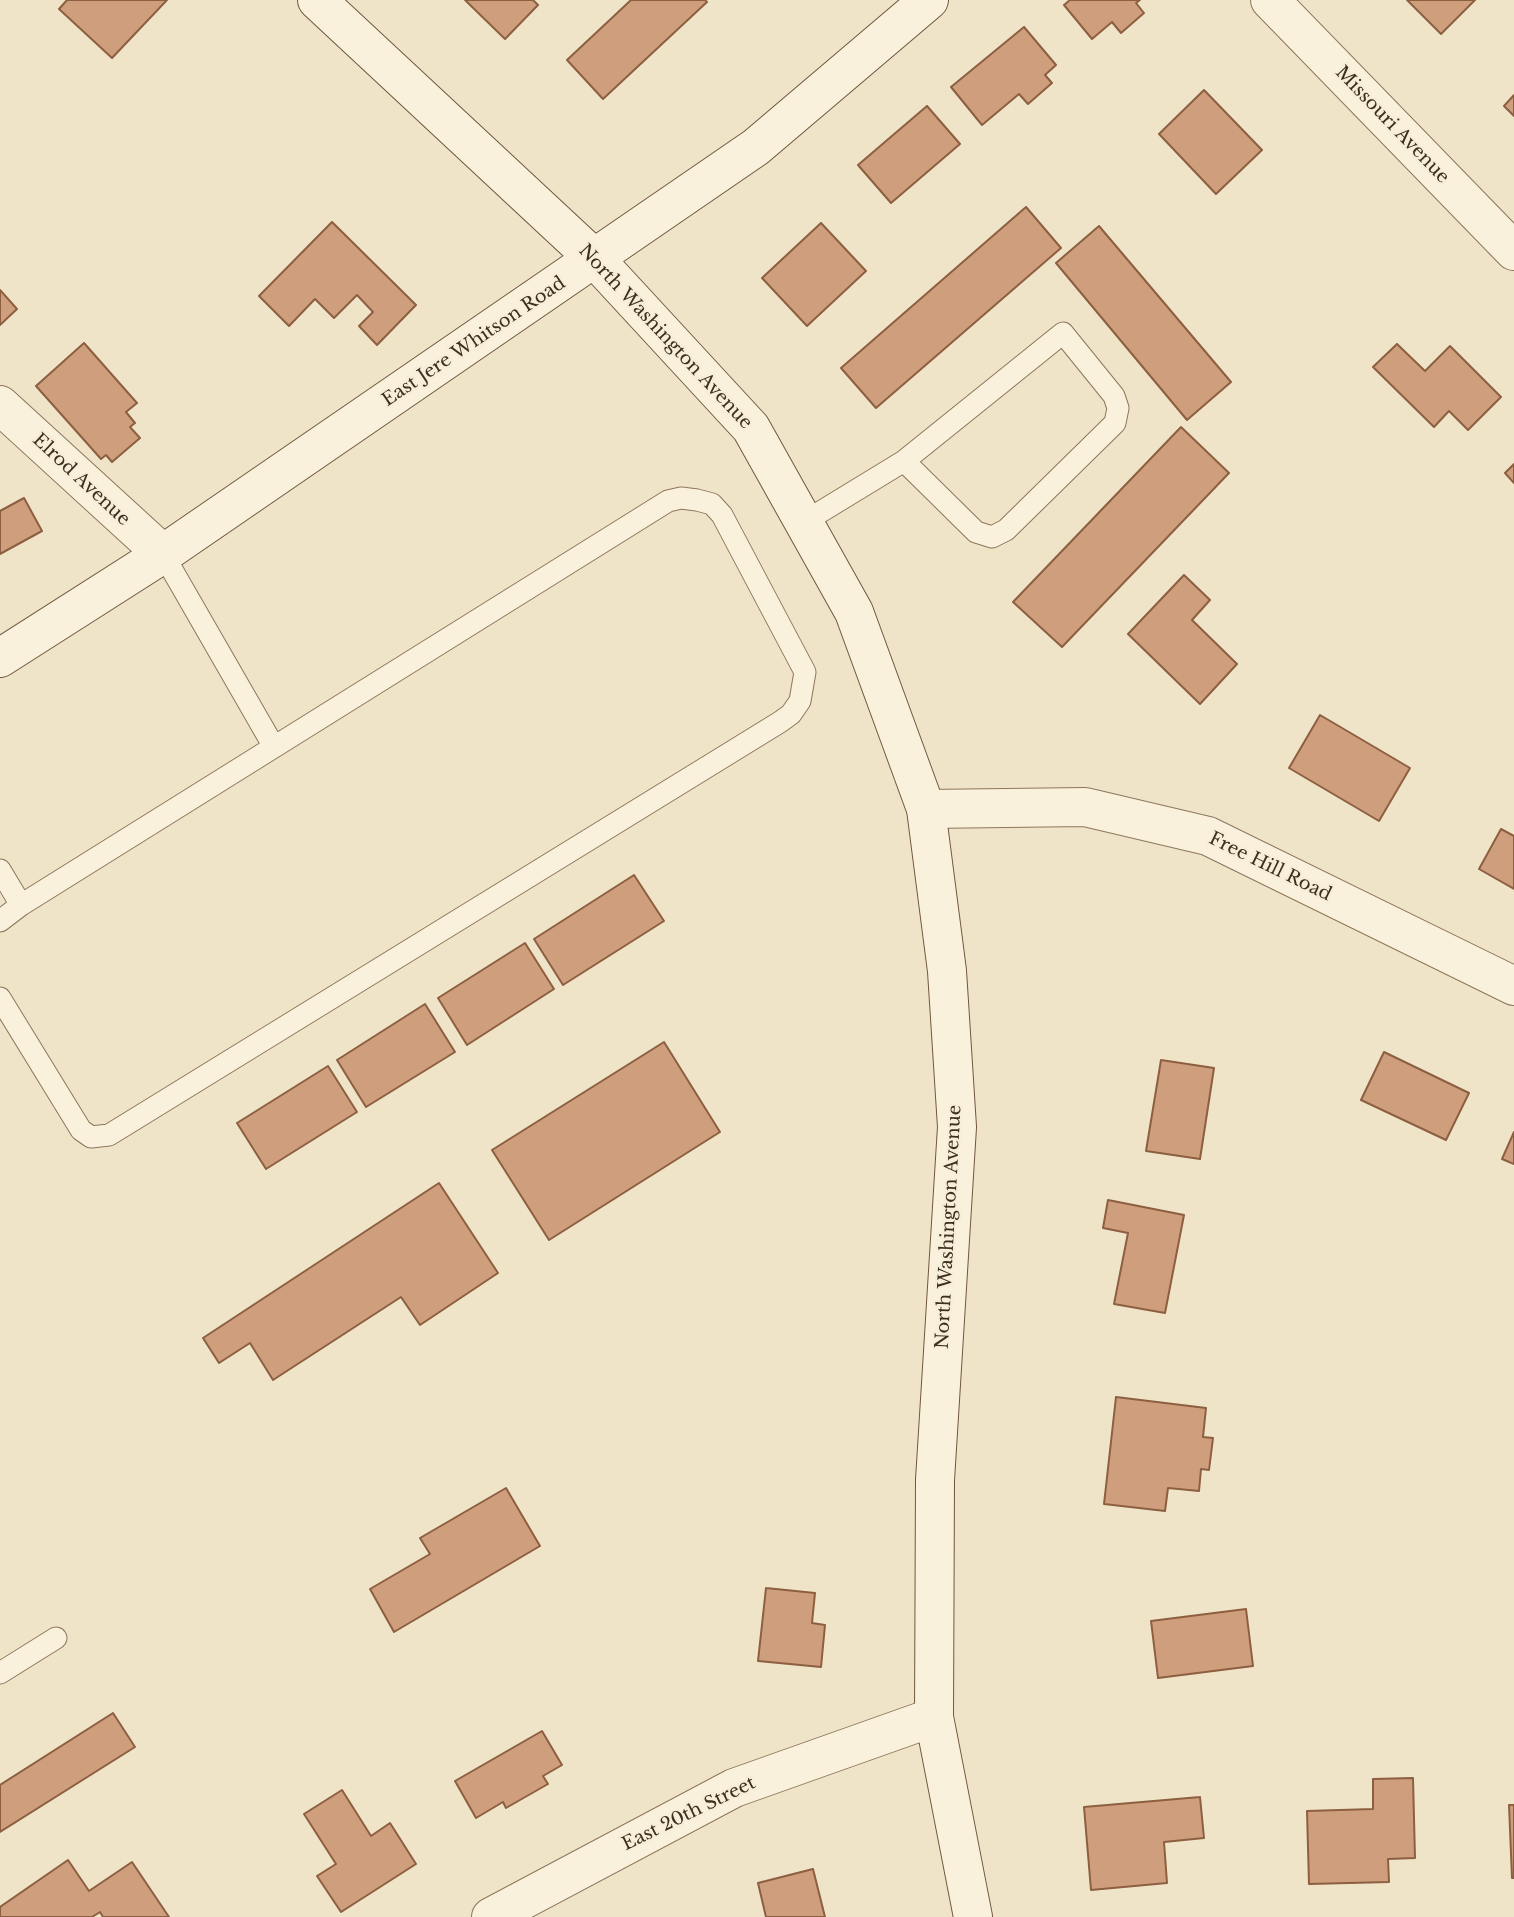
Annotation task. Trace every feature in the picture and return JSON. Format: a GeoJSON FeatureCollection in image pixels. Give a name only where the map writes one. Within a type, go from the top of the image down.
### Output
{"type":"FeatureCollection","features":[{"type":"Feature","properties":{"kind":"street","name":"North Washington Avenue"},"geometry":{"type":"LineString","coordinates":[[317,0],[595,259],[751,428],[854,612],[926,809],[947,971],[957,1127],[935,1480],[934,1717],[973,1917]]}},
{"type":"Feature","properties":{"kind":"street","name":"East Jere Whitson Road"},"geometry":{"type":"LineString","coordinates":[[0,658],[163,554],[756,147],[929,0]]}},
{"type":"Feature","properties":{"kind":"street","name":"Missouri Avenue"},"geometry":{"type":"LineString","coordinates":[[1270,0],[1514,251]]}},
{"type":"Feature","properties":{"kind":"street","name":"Elrod Avenue"},"geometry":{"type":"LineString","coordinates":[[0,405],[163,554]]}},
{"type":"Feature","properties":{"kind":"street","name":"Free Hill Road"},"geometry":{"type":"LineString","coordinates":[[926,809],[1085,807],[1208,836],[1514,986]]}},
{"type":"Feature","properties":{"kind":"street","name":"East 20th Street"},"geometry":{"type":"LineString","coordinates":[[491,1917],[734,1788],[934,1717]]}},
{"type":"Feature","properties":{"kind":"lane"},"geometry":{"type":"LineString","coordinates":[[804,522],[904,461],[1063,333],[1114,396],[1118,408],[1115,423],[1006,530],[992,537],[976,532],[904,461]]}},
{"type":"Feature","properties":{"kind":"lane"},"geometry":{"type":"LineString","coordinates":[[0,921],[21,905],[668,501],[681,498],[712,504],[722,515],[805,672],[800,701],[780,722],[109,1135],[91,1137],[81,1130],[0,998]]}},
{"type":"Feature","properties":{"kind":"lane"},"geometry":{"type":"LineString","coordinates":[[163,554],[274,747]]}},
{"type":"Feature","properties":{"kind":"lane"},"geometry":{"type":"LineString","coordinates":[[0,870],[21,905]]}},
{"type":"Feature","properties":{"kind":"lane"},"geometry":{"type":"LineString","coordinates":[[0,1673],[56,1638]]}},
{"type":"Feature","properties":{"kind":"building"},"geometry":{"type":"Polygon","coordinates":[[[67,0],[167,0],[112,58],[59,9],[67,0]]]}},
{"type":"Feature","properties":{"kind":"building"},"geometry":{"type":"Polygon","coordinates":[[[465,0],[533,0],[538,5],[505,39],[465,0]]]}},
{"type":"Feature","properties":{"kind":"building"},"geometry":{"type":"Polygon","coordinates":[[[631,0],[707,2],[603,99],[567,60],[631,0]]]}},
{"type":"Feature","properties":{"kind":"building"},"geometry":{"type":"Polygon","coordinates":[[[1070,0],[1140,0],[1136,3],[1144,13],[1121,33],[1112,22],[1092,39],[1064,5],[1070,0]]]}},
{"type":"Feature","properties":{"kind":"building"},"geometry":{"type":"Polygon","coordinates":[[[1407,0],[1475,0],[1441,34],[1407,0]]]}},
{"type":"Feature","properties":{"kind":"building"},"geometry":{"type":"Polygon","coordinates":[[[1024,27],[1056,65],[1045,75],[1052,83],[1028,104],[1019,94],[982,125],[951,87],[1024,27]]]}},
{"type":"Feature","properties":{"kind":"building"},"geometry":{"type":"Polygon","coordinates":[[[1204,90],[1262,150],[1216,194],[1159,134],[1204,90]]]}},
{"type":"Feature","properties":{"kind":"building"},"geometry":{"type":"Polygon","coordinates":[[[1514,95],[1514,116],[1504,106],[1514,95]]]}},
{"type":"Feature","properties":{"kind":"building"},"geometry":{"type":"Polygon","coordinates":[[[927,106],[960,144],[891,203],[858,165],[927,106]]]}},
{"type":"Feature","properties":{"kind":"building"},"geometry":{"type":"Polygon","coordinates":[[[1026,207],[1061,248],[876,408],[841,368],[1026,207]]]}},
{"type":"Feature","properties":{"kind":"building"},"geometry":{"type":"Polygon","coordinates":[[[332,222],[416,305],[377,345],[359,326],[373,312],[357,295],[334,318],[315,299],[289,326],[259,296],[332,222]]]}},
{"type":"Feature","properties":{"kind":"building"},"geometry":{"type":"Polygon","coordinates":[[[821,223],[866,271],[807,326],[762,278],[821,223]]]}},
{"type":"Feature","properties":{"kind":"building"},"geometry":{"type":"Polygon","coordinates":[[[1099,226],[1231,382],[1187,420],[1056,263],[1099,226]]]}},
{"type":"Feature","properties":{"kind":"building"},"geometry":{"type":"Polygon","coordinates":[[[0,290],[17,309],[0,325],[0,290]]]}},
{"type":"Feature","properties":{"kind":"building"},"geometry":{"type":"Polygon","coordinates":[[[84,343],[137,403],[126,412],[135,423],[130,427],[140,438],[112,462],[106,455],[101,459],[36,386],[84,343]]]}},
{"type":"Feature","properties":{"kind":"building"},"geometry":{"type":"Polygon","coordinates":[[[1397,344],[1425,371],[1450,346],[1501,397],[1468,430],[1449,411],[1434,427],[1373,367],[1397,344]]]}},
{"type":"Feature","properties":{"kind":"building"},"geometry":{"type":"Polygon","coordinates":[[[1181,427],[1229,473],[1062,647],[1013,602],[1181,427]]]}},
{"type":"Feature","properties":{"kind":"building"},"geometry":{"type":"Polygon","coordinates":[[[1514,464],[1514,483],[1505,473],[1514,464]]]}},
{"type":"Feature","properties":{"kind":"building"},"geometry":{"type":"Polygon","coordinates":[[[24,498],[42,531],[0,554],[0,511],[24,498]]]}},
{"type":"Feature","properties":{"kind":"building"},"geometry":{"type":"Polygon","coordinates":[[[1184,575],[1210,600],[1192,620],[1237,664],[1200,704],[1128,634],[1184,575]]]}},
{"type":"Feature","properties":{"kind":"building"},"geometry":{"type":"Polygon","coordinates":[[[1320,715],[1410,768],[1379,821],[1289,768],[1320,715]]]}},
{"type":"Feature","properties":{"kind":"building"},"geometry":{"type":"Polygon","coordinates":[[[1501,829],[1514,836],[1514,889],[1479,869],[1501,829]]]}},
{"type":"Feature","properties":{"kind":"building"},"geometry":{"type":"Polygon","coordinates":[[[634,875],[664,921],[563,985],[534,939],[634,875]]]}},
{"type":"Feature","properties":{"kind":"building"},"geometry":{"type":"Polygon","coordinates":[[[525,943],[554,989],[467,1045],[438,998],[525,943]]]}},
{"type":"Feature","properties":{"kind":"building"},"geometry":{"type":"Polygon","coordinates":[[[425,1004],[455,1052],[366,1107],[337,1060],[425,1004]]]}},
{"type":"Feature","properties":{"kind":"building"},"geometry":{"type":"Polygon","coordinates":[[[664,1042],[720,1132],[549,1240],[492,1150],[664,1042]]]}},
{"type":"Feature","properties":{"kind":"building"},"geometry":{"type":"Polygon","coordinates":[[[1384,1052],[1469,1093],[1446,1140],[1361,1100],[1384,1052]]]}},
{"type":"Feature","properties":{"kind":"building"},"geometry":{"type":"Polygon","coordinates":[[[1161,1060],[1214,1068],[1200,1159],[1146,1151],[1161,1060]]]}},
{"type":"Feature","properties":{"kind":"building"},"geometry":{"type":"Polygon","coordinates":[[[328,1066],[357,1112],[266,1169],[237,1123],[328,1066]]]}},
{"type":"Feature","properties":{"kind":"building"},"geometry":{"type":"Polygon","coordinates":[[[1514,1132],[1514,1164],[1502,1159],[1514,1132]]]}},
{"type":"Feature","properties":{"kind":"building"},"geometry":{"type":"Polygon","coordinates":[[[439,1183],[498,1273],[420,1325],[401,1297],[273,1380],[250,1343],[219,1363],[203,1338],[439,1183]]]}},
{"type":"Feature","properties":{"kind":"building"},"geometry":{"type":"Polygon","coordinates":[[[1108,1200],[1184,1215],[1165,1313],[1114,1304],[1128,1233],[1103,1228],[1108,1200]]]}},
{"type":"Feature","properties":{"kind":"building"},"geometry":{"type":"Polygon","coordinates":[[[1116,1397],[1206,1408],[1203,1437],[1213,1438],[1209,1470],[1201,1469],[1199,1491],[1168,1488],[1165,1511],[1104,1504],[1116,1397]]]}},
{"type":"Feature","properties":{"kind":"building"},"geometry":{"type":"Polygon","coordinates":[[[506,1488],[540,1546],[394,1632],[370,1589],[430,1554],[420,1538],[506,1488]]]}},
{"type":"Feature","properties":{"kind":"building"},"geometry":{"type":"Polygon","coordinates":[[[766,1588],[815,1593],[812,1623],[825,1625],[821,1667],[758,1661],[766,1588]]]}},
{"type":"Feature","properties":{"kind":"building"},"geometry":{"type":"Polygon","coordinates":[[[1246,1609],[1253,1666],[1158,1678],[1151,1621],[1246,1609]]]}},
{"type":"Feature","properties":{"kind":"building"},"geometry":{"type":"Polygon","coordinates":[[[113,1713],[135,1747],[0,1832],[0,1785],[113,1713]]]}},
{"type":"Feature","properties":{"kind":"building"},"geometry":{"type":"Polygon","coordinates":[[[542,1731],[562,1765],[543,1776],[548,1784],[506,1808],[503,1802],[476,1818],[455,1781],[542,1731]]]}},
{"type":"Feature","properties":{"kind":"building"},"geometry":{"type":"Polygon","coordinates":[[[1413,1778],[1415,1858],[1388,1859],[1389,1882],[1309,1884],[1307,1811],[1373,1809],[1373,1779],[1413,1778]]]}},
{"type":"Feature","properties":{"kind":"building"},"geometry":{"type":"Polygon","coordinates":[[[342,1790],[371,1836],[390,1823],[416,1864],[341,1912],[317,1876],[336,1864],[304,1814],[342,1790]]]}},
{"type":"Feature","properties":{"kind":"building"},"geometry":{"type":"Polygon","coordinates":[[[1200,1797],[1204,1838],[1164,1842],[1167,1883],[1091,1890],[1084,1807],[1200,1797]]]}},
{"type":"Feature","properties":{"kind":"building"},"geometry":{"type":"Polygon","coordinates":[[[1509,1805],[1514,1805],[1514,1878],[1512,1878],[1509,1805]]]}},
{"type":"Feature","properties":{"kind":"building"},"geometry":{"type":"Polygon","coordinates":[[[68,1860],[89,1891],[132,1862],[169,1917],[103,1917],[100,1912],[92,1917],[0,1917],[0,1907],[68,1860]]]}},
{"type":"Feature","properties":{"kind":"building"},"geometry":{"type":"Polygon","coordinates":[[[813,1869],[825,1917],[766,1917],[758,1883],[813,1869]]]}}]}
